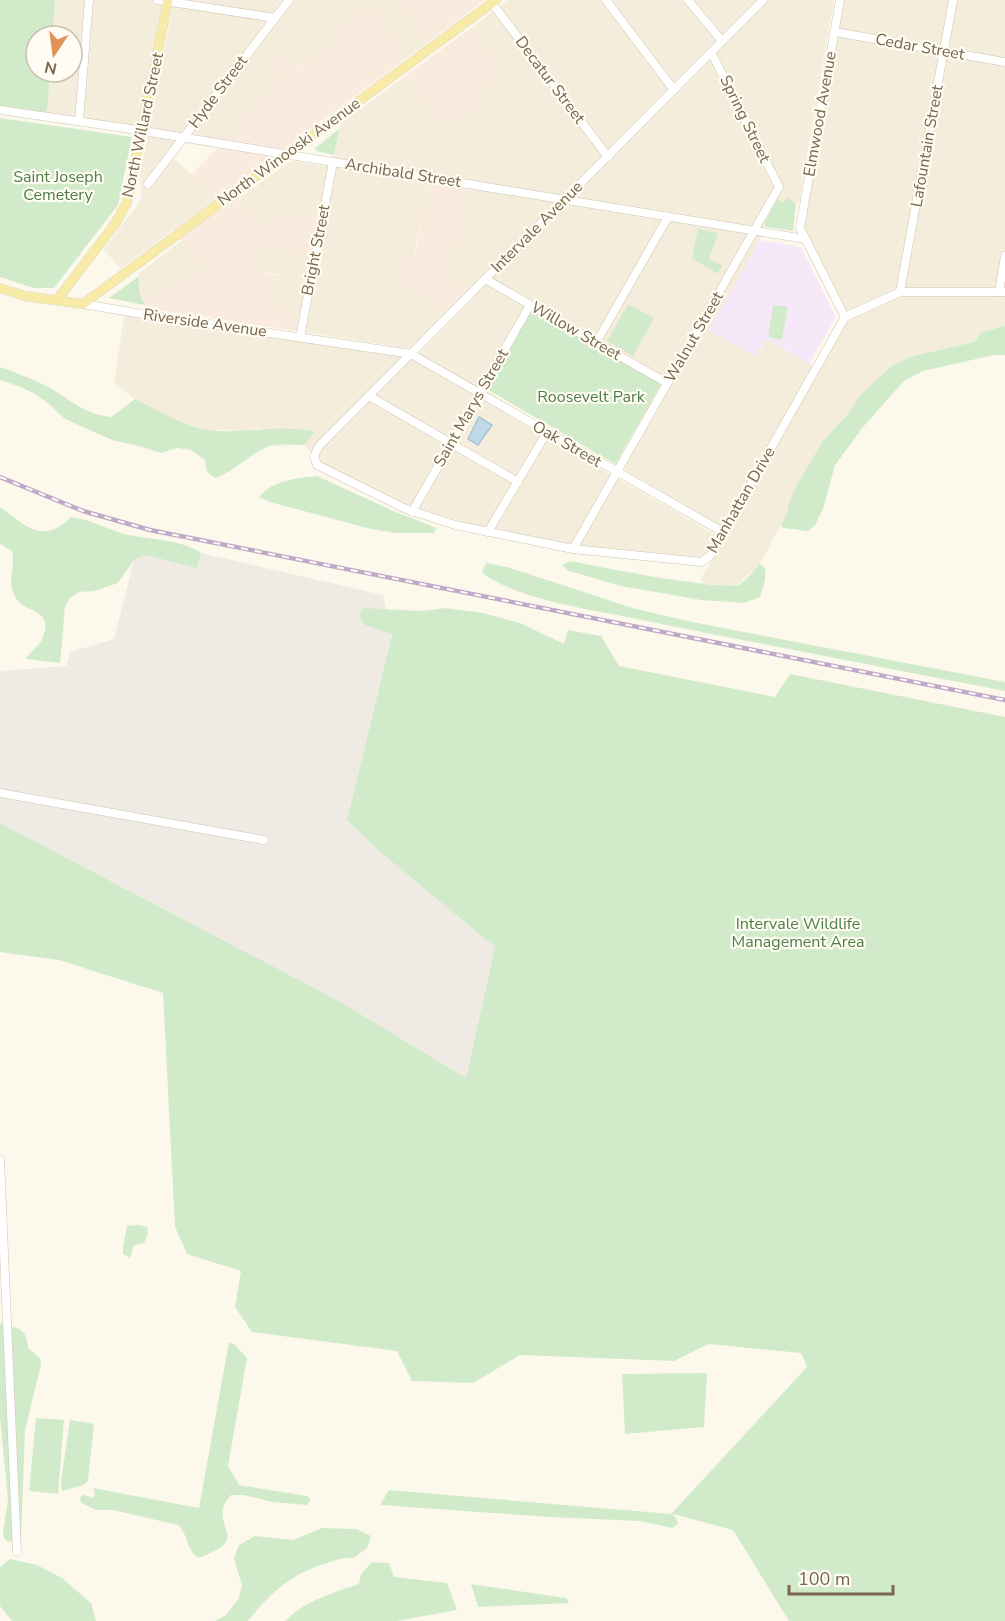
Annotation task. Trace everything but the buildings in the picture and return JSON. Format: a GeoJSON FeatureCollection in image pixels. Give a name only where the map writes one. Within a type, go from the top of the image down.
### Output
{"type":"FeatureCollection","features":[{"type":"Feature","properties":{"kind":"main road","name":"North Willard Street"},"geometry":{"type":"LineString","coordinates":[[57,300],[125,208],[168,1]]}},
{"type":"Feature","properties":{"kind":"main road","name":"North Winooski Avenue"},"geometry":{"type":"LineString","coordinates":[[83,304],[493,1]]}},
{"type":"Feature","properties":{"kind":"main road","name":"Riverside Avenue"},"geometry":{"type":"LineString","coordinates":[[0,288],[25,296],[83,304]]}},
{"type":"Feature","properties":{"kind":"street"},"geometry":{"type":"LineString","coordinates":[[79,121],[89,0]]}},
{"type":"Feature","properties":{"kind":"street"},"geometry":{"type":"LineString","coordinates":[[158,0],[275,18]]}},
{"type":"Feature","properties":{"kind":"street","name":"Hyde Street"},"geometry":{"type":"LineString","coordinates":[[148,184],[289,0]]}},
{"type":"Feature","properties":{"kind":"street"},"geometry":{"type":"LineString","coordinates":[[606,0],[674,90]]}},
{"type":"Feature","properties":{"kind":"street"},"geometry":{"type":"LineString","coordinates":[[688,0],[722,41]]}},
{"type":"Feature","properties":{"kind":"street","name":"Intervale Avenue"},"geometry":{"type":"LineString","coordinates":[[314,456],[319,446],[763,0]]}},
{"type":"Feature","properties":{"kind":"street","name":"Elmwood Avenue"},"geometry":{"type":"LineString","coordinates":[[806,239],[800,228],[840,0]]}},
{"type":"Feature","properties":{"kind":"street","name":"Lafountain Street"},"geometry":{"type":"LineString","coordinates":[[900,292],[953,0]]}},
{"type":"Feature","properties":{"kind":"street","name":"Decatur Street"},"geometry":{"type":"LineString","coordinates":[[493,1],[608,157]]}},
{"type":"Feature","properties":{"kind":"street","name":"Cedar Street"},"geometry":{"type":"LineString","coordinates":[[835,32],[1005,62]]}},
{"type":"Feature","properties":{"kind":"street","name":"Spring Street"},"geometry":{"type":"LineString","coordinates":[[711,51],[779,187]]}},
{"type":"Feature","properties":{"kind":"street","name":"Archibald Street"},"geometry":{"type":"LineString","coordinates":[[0,110],[142,130],[806,239]]}},
{"type":"Feature","properties":{"kind":"street","name":"Bright Street"},"geometry":{"type":"LineString","coordinates":[[300,337],[333,162]]}},
{"type":"Feature","properties":{"kind":"street","name":"Walnut Street"},"geometry":{"type":"LineString","coordinates":[[573,549],[779,187]]}},
{"type":"Feature","properties":{"kind":"street"},"geometry":{"type":"LineString","coordinates":[[596,343],[668,217]]}},
{"type":"Feature","properties":{"kind":"street"},"geometry":{"type":"LineString","coordinates":[[806,239],[844,317],[900,292],[1002,292],[1005,256]]}},
{"type":"Feature","properties":{"kind":"street","name":"Willow Street"},"geometry":{"type":"LineString","coordinates":[[485,279],[667,383]]}},
{"type":"Feature","properties":{"kind":"street","name":"Riverside Avenue"},"geometry":{"type":"LineString","coordinates":[[83,304],[136,314],[411,354]]}},
{"type":"Feature","properties":{"kind":"street","name":"Saint Marys Street"},"geometry":{"type":"LineString","coordinates":[[412,512],[530,304]]}},
{"type":"Feature","properties":{"kind":"street","name":"Manhattan Drive"},"geometry":{"type":"LineString","coordinates":[[314,456],[315,462],[322,469],[412,512],[455,525],[573,549],[705,561],[710,556],[844,317]]}},
{"type":"Feature","properties":{"kind":"street","name":"Oak Street"},"geometry":{"type":"LineString","coordinates":[[411,354],[723,532]]}},
{"type":"Feature","properties":{"kind":"street"},"geometry":{"type":"LineString","coordinates":[[369,396],[518,482]]}},
{"type":"Feature","properties":{"kind":"street"},"geometry":{"type":"LineString","coordinates":[[488,532],[547,432]]}},
{"type":"Feature","properties":{"kind":"street"},"geometry":{"type":"LineString","coordinates":[[0,793],[264,840]]}},
{"type":"Feature","properties":{"kind":"street"},"geometry":{"type":"LineString","coordinates":[[0,1160],[16,1552]]}},
{"type":"Feature","properties":{"kind":"shaded area"},"geometry":{"type":"Polygon","coordinates":[[[55,0],[163,0],[138,126],[47,113],[49,84],[84,84],[84,24],[54,24],[55,0]]]}},
{"type":"Feature","properties":{"kind":"shaded area"},"geometry":{"type":"Polygon","coordinates":[[[174,0],[394,0],[427,43],[409,56],[368,1],[324,49],[260,94],[250,113],[243,109],[229,136],[218,148],[185,143],[173,158],[195,177],[214,200],[120,269],[104,249],[141,200],[140,174],[174,0]]]}},
{"type":"Feature","properties":{"kind":"shaded area"},"geometry":{"type":"Polygon","coordinates":[[[394,0],[485,0],[427,43],[394,0]]]}},
{"type":"Feature","properties":{"kind":"shaded area"},"geometry":{"type":"Polygon","coordinates":[[[508,0],[834,0],[799,202],[796,204],[789,198],[764,225],[760,240],[710,330],[761,349],[766,339],[819,370],[846,325],[847,313],[804,227],[844,0],[1005,0],[1005,326],[982,332],[974,342],[913,356],[893,365],[860,395],[847,415],[823,441],[795,488],[788,511],[760,564],[739,584],[725,586],[702,583],[702,576],[729,531],[615,464],[660,385],[532,310],[484,391],[419,354],[474,298],[444,267],[461,239],[467,223],[475,181],[429,173],[414,258],[392,289],[422,295],[443,315],[410,349],[297,331],[300,313],[276,308],[278,275],[254,270],[261,248],[260,228],[239,199],[290,161],[331,167],[340,124],[404,77],[437,124],[465,117],[483,105],[488,85],[503,72],[472,27],[508,0]]]}},
{"type":"Feature","properties":{"kind":"shaded area"},"geometry":{"type":"Polygon","coordinates":[[[369,1],[409,56],[233,186],[239,199],[260,227],[283,211],[318,216],[311,255],[261,249],[254,270],[281,277],[276,308],[300,312],[297,331],[145,308],[142,299],[202,270],[173,230],[213,200],[192,174],[229,136],[243,109],[250,112],[260,94],[282,79],[263,60],[273,48],[298,68],[324,49],[331,41],[331,31],[369,1]]]}},
{"type":"Feature","properties":{"kind":"shaded area"},"geometry":{"type":"Polygon","coordinates":[[[472,27],[503,72],[488,85],[483,105],[465,117],[437,124],[404,77],[472,27]]]}},
{"type":"Feature","properties":{"kind":"shaded area"},"geometry":{"type":"Polygon","coordinates":[[[427,182],[473,190],[467,223],[461,239],[444,267],[467,290],[443,315],[422,295],[391,289],[398,256],[415,258],[427,182]]]}},
{"type":"Feature","properties":{"kind":"shaded area"},"geometry":{"type":"Polygon","coordinates":[[[760,240],[801,247],[836,317],[809,364],[767,339],[754,356],[709,330],[760,240]]]}},
{"type":"Feature","properties":{"kind":"shaded area"},"geometry":{"type":"Polygon","coordinates":[[[181,241],[202,270],[142,299],[139,292],[139,273],[181,241]]]}},
{"type":"Feature","properties":{"kind":"shaded area"},"geometry":{"type":"Polygon","coordinates":[[[124,316],[396,356],[414,361],[716,535],[705,556],[698,559],[588,547],[472,525],[407,505],[323,465],[304,445],[270,446],[261,428],[243,431],[209,430],[186,425],[135,399],[114,383],[124,316]]]}},
{"type":"Feature","properties":{"kind":"shaded area"},"geometry":{"type":"Polygon","coordinates":[[[201,553],[383,595],[392,633],[347,820],[380,852],[495,947],[466,1078],[339,1001],[0,823],[0,671],[66,666],[70,652],[114,639],[134,560],[145,555],[197,568],[201,553]]]}},
{"type":"Feature","properties":{"kind":"green space"},"geometry":{"type":"Polygon","coordinates":[[[0,0],[55,0],[54,24],[24,24],[24,84],[49,84],[47,113],[0,107],[0,0]]]}},
{"type":"Feature","properties":{"kind":"green space","name":"Saint Joseph Cemetery"},"geometry":{"type":"Polygon","coordinates":[[[0,118],[132,137],[118,205],[54,288],[33,288],[0,277],[0,118]]]}},
{"type":"Feature","properties":{"kind":"green space"},"geometry":{"type":"Polygon","coordinates":[[[339,129],[334,155],[316,151],[315,148],[339,129]]]}},
{"type":"Feature","properties":{"kind":"green space"},"geometry":{"type":"Polygon","coordinates":[[[789,198],[796,204],[793,231],[766,227],[764,225],[777,199],[782,202],[789,198]]]}},
{"type":"Feature","properties":{"kind":"green space"},"geometry":{"type":"Polygon","coordinates":[[[698,229],[718,233],[709,259],[722,265],[718,274],[692,258],[698,229]]]}},
{"type":"Feature","properties":{"kind":"green space"},"geometry":{"type":"Polygon","coordinates":[[[139,276],[139,292],[145,305],[109,298],[139,276]]]}},
{"type":"Feature","properties":{"kind":"green space"},"geometry":{"type":"Polygon","coordinates":[[[628,304],[654,318],[633,356],[607,341],[628,304]]]}},
{"type":"Feature","properties":{"kind":"green space"},"geometry":{"type":"Polygon","coordinates":[[[773,305],[788,307],[782,340],[768,337],[773,305]]]}},
{"type":"Feature","properties":{"kind":"green space","name":"Roosevelt Park"},"geometry":{"type":"Polygon","coordinates":[[[531,310],[661,384],[615,464],[485,388],[531,310]]]}},
{"type":"Feature","properties":{"kind":"green space"},"geometry":{"type":"Polygon","coordinates":[[[1005,326],[1005,355],[994,355],[923,371],[904,381],[863,427],[835,465],[823,509],[815,525],[808,531],[783,528],[781,525],[795,488],[823,441],[847,415],[860,395],[893,365],[913,356],[974,342],[982,332],[1005,326]]]}},
{"type":"Feature","properties":{"kind":"green space"},"geometry":{"type":"Polygon","coordinates":[[[0,367],[52,389],[80,407],[111,417],[135,399],[180,421],[208,430],[288,429],[315,432],[304,445],[270,446],[216,478],[207,471],[205,460],[191,450],[177,448],[161,453],[112,440],[65,419],[35,394],[0,380],[0,367]]]}},
{"type":"Feature","properties":{"kind":"green space"},"geometry":{"type":"Polygon","coordinates":[[[317,476],[436,528],[434,533],[396,533],[371,529],[259,497],[278,483],[317,476]]]}},
{"type":"Feature","properties":{"kind":"green space"},"geometry":{"type":"Polygon","coordinates":[[[0,507],[18,521],[35,530],[52,530],[71,517],[129,535],[185,545],[201,553],[197,568],[145,555],[134,560],[118,583],[94,591],[79,592],[70,598],[65,607],[60,663],[26,659],[42,640],[45,620],[19,602],[12,591],[13,557],[12,551],[0,544],[0,507]]]}},
{"type":"Feature","properties":{"kind":"green space"},"geometry":{"type":"Polygon","coordinates":[[[570,561],[658,577],[729,586],[743,582],[760,564],[765,568],[765,579],[760,597],[744,603],[701,600],[621,586],[569,571],[562,565],[570,561]]]}},
{"type":"Feature","properties":{"kind":"green space"},"geometry":{"type":"Polygon","coordinates":[[[486,563],[507,567],[636,609],[692,622],[1005,682],[1005,691],[562,604],[499,583],[482,573],[486,563]]]}},
{"type":"Feature","properties":{"kind":"green space","name":"Intervale Wildlife Management Area"},"geometry":{"type":"Polygon","coordinates":[[[362,608],[422,611],[445,608],[483,613],[520,623],[564,644],[568,630],[601,636],[619,666],[775,697],[790,674],[1005,717],[1005,1621],[789,1621],[733,1530],[673,1514],[678,1524],[672,1528],[640,1521],[380,1505],[389,1490],[671,1514],[807,1367],[801,1353],[709,1344],[674,1361],[520,1355],[473,1383],[412,1381],[397,1351],[252,1332],[235,1307],[241,1271],[187,1254],[175,1227],[163,993],[59,960],[0,952],[0,823],[339,1001],[466,1078],[495,947],[380,852],[347,820],[392,634],[365,625],[359,617],[362,608]]]}},
{"type":"Feature","properties":{"kind":"green space"},"geometry":{"type":"Polygon","coordinates":[[[127,1226],[147,1227],[148,1234],[144,1243],[134,1245],[130,1258],[123,1254],[127,1226]]]}},
{"type":"Feature","properties":{"kind":"green space"},"geometry":{"type":"Polygon","coordinates":[[[0,1323],[23,1332],[28,1348],[40,1358],[41,1365],[25,1430],[21,1541],[14,1543],[5,1540],[3,1533],[8,1500],[0,1417],[0,1323]]]}},
{"type":"Feature","properties":{"kind":"green space"},"geometry":{"type":"Polygon","coordinates":[[[229,1342],[247,1358],[228,1466],[239,1485],[307,1496],[311,1500],[307,1505],[231,1495],[224,1506],[222,1515],[227,1537],[225,1544],[198,1558],[191,1550],[178,1525],[113,1510],[96,1510],[81,1503],[80,1497],[84,1495],[93,1498],[95,1494],[93,1488],[199,1508],[229,1342]]]}},
{"type":"Feature","properties":{"kind":"green space"},"geometry":{"type":"Polygon","coordinates":[[[707,1373],[704,1427],[625,1434],[622,1374],[707,1373]]]}},
{"type":"Feature","properties":{"kind":"green space"},"geometry":{"type":"Polygon","coordinates":[[[36,1418],[64,1420],[58,1494],[29,1491],[36,1418]]]}},
{"type":"Feature","properties":{"kind":"green space"},"geometry":{"type":"Polygon","coordinates":[[[70,1420],[94,1424],[88,1481],[83,1485],[63,1491],[61,1482],[70,1420]]]}},
{"type":"Feature","properties":{"kind":"green space"},"geometry":{"type":"Polygon","coordinates":[[[322,1528],[356,1529],[371,1536],[367,1548],[354,1558],[344,1558],[327,1563],[302,1573],[283,1585],[248,1621],[215,1621],[226,1615],[239,1598],[242,1585],[234,1559],[239,1545],[255,1536],[293,1540],[322,1528]]]}},
{"type":"Feature","properties":{"kind":"green space"},"geometry":{"type":"Polygon","coordinates":[[[10,1559],[37,1565],[62,1578],[91,1603],[96,1621],[12,1621],[0,1606],[0,1567],[10,1559]]]}},
{"type":"Feature","properties":{"kind":"green space"},"geometry":{"type":"Polygon","coordinates":[[[372,1562],[389,1563],[394,1577],[447,1583],[457,1610],[397,1621],[285,1621],[310,1603],[359,1584],[361,1574],[372,1562]]]}},
{"type":"Feature","properties":{"kind":"green space"},"geometry":{"type":"Polygon","coordinates":[[[471,1584],[566,1598],[569,1603],[478,1607],[471,1584]]]}},
{"type":"Feature","properties":{"kind":"water"},"geometry":{"type":"Polygon","coordinates":[[[479,417],[492,425],[478,445],[468,439],[479,417]]]}},
{"type":"Feature","properties":{"kind":"railway"},"geometry":{"type":"LineString","coordinates":[[0,477],[83,511],[150,530],[1005,700]]}}]}
